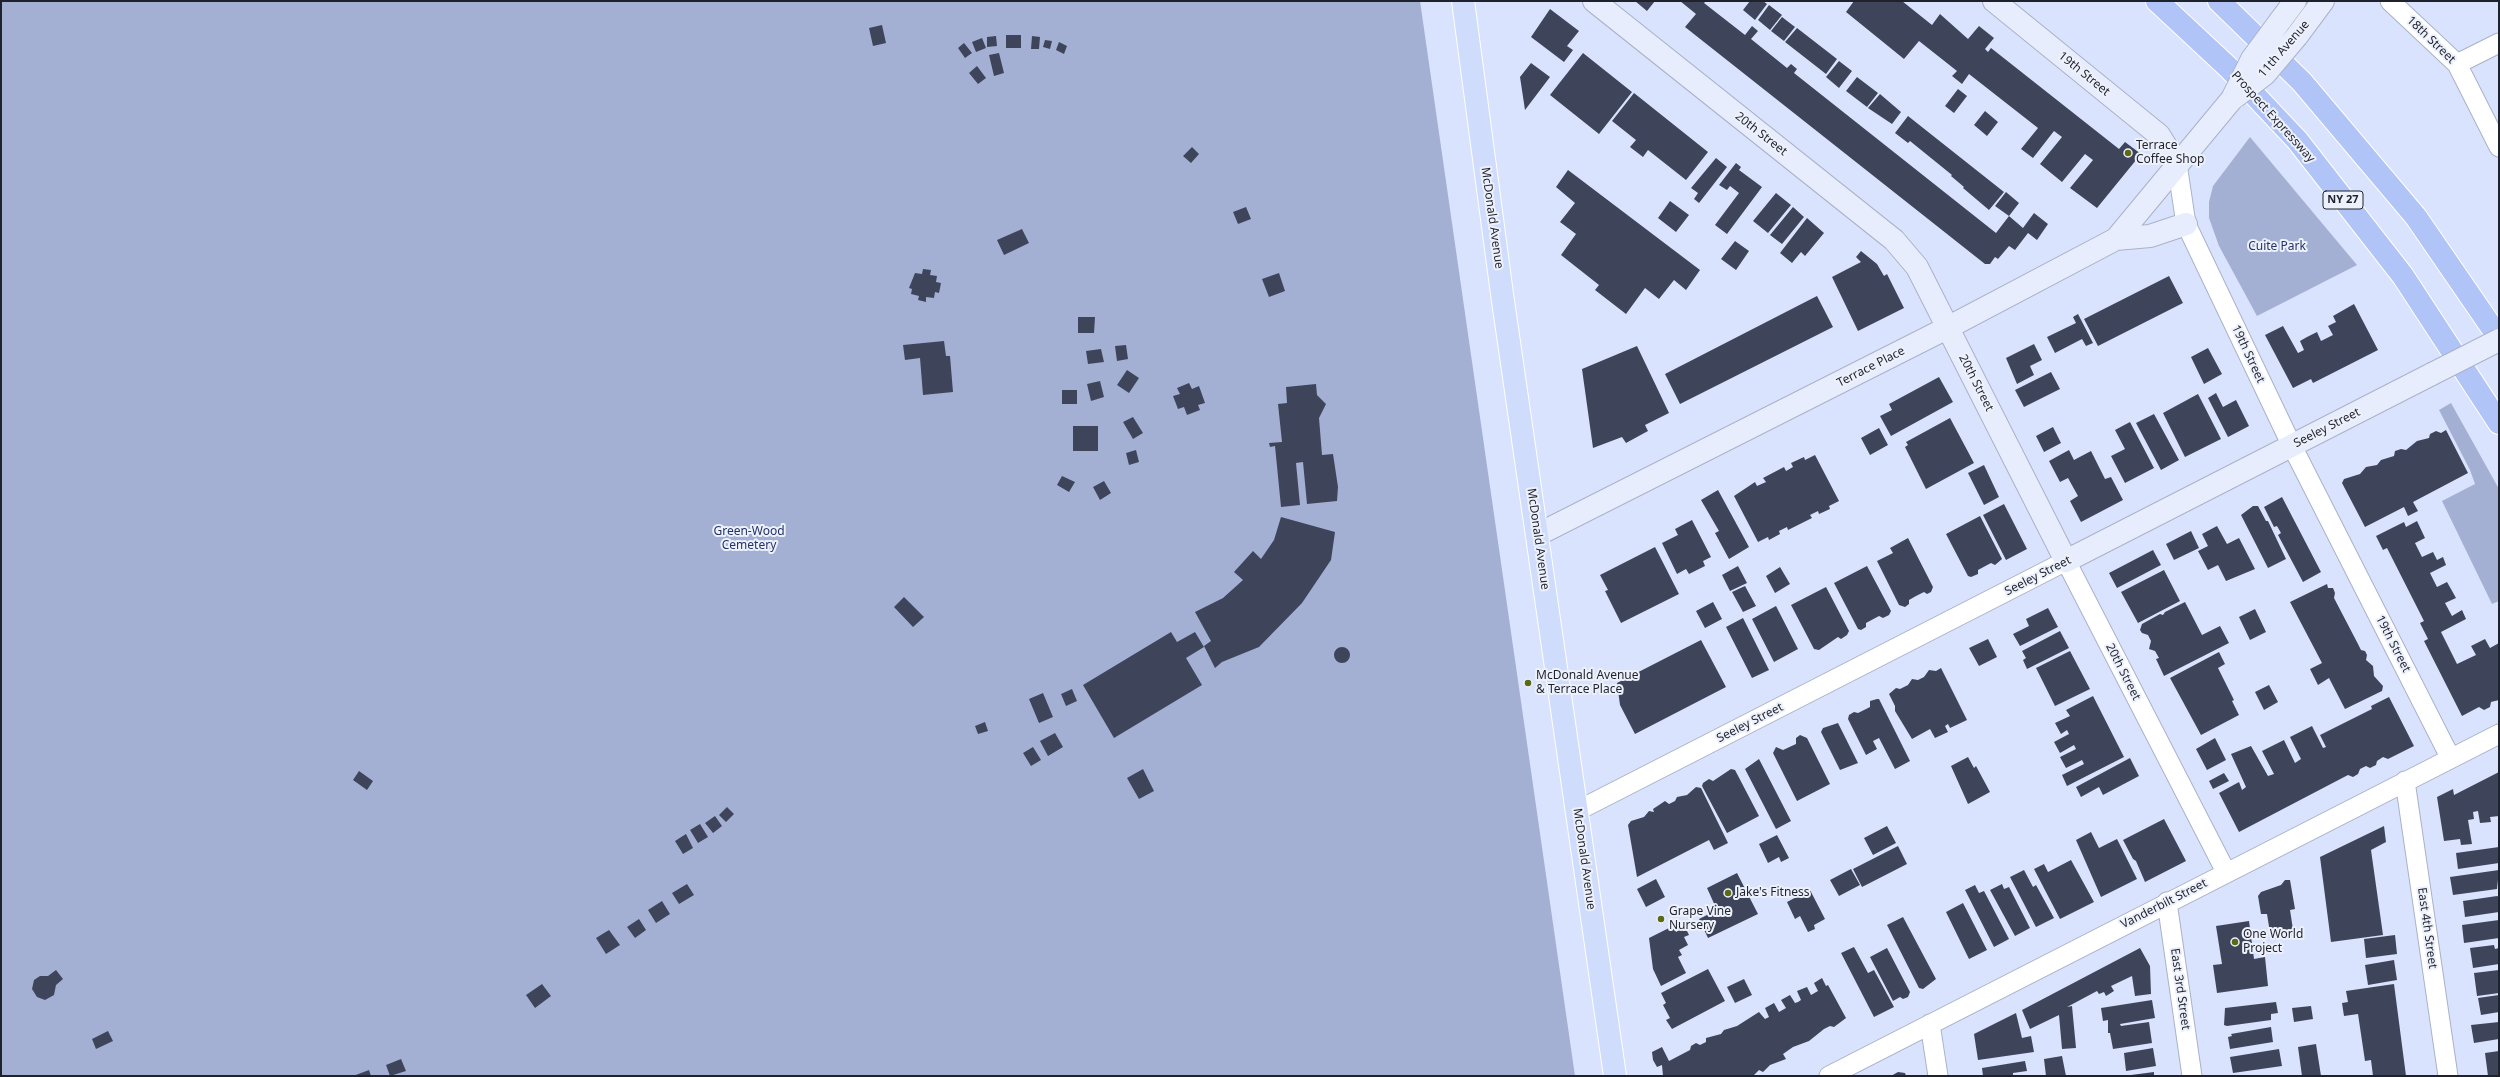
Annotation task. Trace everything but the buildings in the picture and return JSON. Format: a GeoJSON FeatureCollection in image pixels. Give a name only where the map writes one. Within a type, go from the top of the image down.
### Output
{"type":"FeatureCollection","features":[{"type":"Feature","properties":{"kind":"highway","name":"Prospect Expressway"},"geometry":{"type":"LineString","coordinates":[[2157,1],[2230,69],[2297,140],[2403,276],[2499,423]]}},
{"type":"Feature","properties":{"kind":"highway"},"geometry":{"type":"LineString","coordinates":[[2219,1],[2302,82],[2406,205],[2499,339]]}},
{"type":"Feature","properties":{"kind":"main road","name":"McDonald Avenue"},"geometry":{"type":"LineString","coordinates":[[1463,1],[1537,535],[1615,1076]]}},
{"type":"Feature","properties":{"kind":"main road","name":"20th Street"},"geometry":{"type":"LineString","coordinates":[[1594,1],[1894,240],[1918,267],[2066,561]]}},
{"type":"Feature","properties":{"kind":"main road","name":"19th Street"},"geometry":{"type":"LineString","coordinates":[[1994,1],[2159,135],[2177,164]]}},
{"type":"Feature","properties":{"kind":"main road"},"geometry":{"type":"LineString","coordinates":[[2227,105],[2252,59],[2295,1]]}},
{"type":"Feature","properties":{"kind":"main road","name":"11th Avenue"},"geometry":{"type":"LineString","coordinates":[[2177,164],[2227,105],[2265,74],[2298,36],[2323,1]]}},
{"type":"Feature","properties":{"kind":"main road","name":"Terrace Place"},"geometry":{"type":"LineString","coordinates":[[1537,535],[1949,327],[2116,239],[2177,164]]}},
{"type":"Feature","properties":{"kind":"main road"},"geometry":{"type":"LineString","coordinates":[[2116,239],[2150,236],[2186,224]]}},
{"type":"Feature","properties":{"kind":"main road","name":"Seeley Street"},"geometry":{"type":"LineString","coordinates":[[2066,561],[2499,339]]}},
{"type":"Feature","properties":{"kind":"street","name":"18th Street"},"geometry":{"type":"LineString","coordinates":[[2390,1],[2457,64],[2499,147]]}},
{"type":"Feature","properties":{"kind":"street"},"geometry":{"type":"LineString","coordinates":[[2457,64],[2499,43]]}},
{"type":"Feature","properties":{"kind":"street","name":"19th Street"},"geometry":{"type":"LineString","coordinates":[[2177,164],[2186,224],[2292,446],[2450,757]]}},
{"type":"Feature","properties":{"kind":"street","name":"Seeley Street"},"geometry":{"type":"LineString","coordinates":[[1577,812],[2066,561]]}},
{"type":"Feature","properties":{"kind":"street","name":"20th Street"},"geometry":{"type":"LineString","coordinates":[[2066,561],[2226,872]]}},
{"type":"Feature","properties":{"kind":"street","name":"Vanderbilt Street"},"geometry":{"type":"LineString","coordinates":[[1829,1076],[2406,781],[2450,757],[2499,734]]}},
{"type":"Feature","properties":{"kind":"street","name":"East 4th Street"},"geometry":{"type":"LineString","coordinates":[[2406,781],[2448,1076]]}},
{"type":"Feature","properties":{"kind":"street","name":"East 3rd Street"},"geometry":{"type":"LineString","coordinates":[[2167,902],[2192,1076]]}},
{"type":"Feature","properties":{"kind":"street"},"geometry":{"type":"LineString","coordinates":[[1930,1024],[1938,1076]]}},
{"type":"Feature","properties":{"kind":"green space","name":"Green-Wood Cemetery"},"geometry":{"type":"Polygon","coordinates":[[[1,1],[1420,1],[1575,1076],[1,1076],[1,1]]]}},
{"type":"Feature","properties":{"kind":"green space","name":"Cuite Park"},"geometry":{"type":"Polygon","coordinates":[[[2250,137],[2357,265],[2257,316],[2219,246],[2209,218],[2209,202],[2213,186],[2250,137]]]}},
{"type":"Feature","properties":{"kind":"green space"},"geometry":{"type":"Polygon","coordinates":[[[2451,403],[2499,489],[2499,601],[2492,604],[2442,501],[2475,484],[2470,470],[2439,410],[2451,403]]]}},
{"type":"Feature","properties":{"kind":"place","name":"Terrace Coffee Shop"},"geometry":{"type":"Point","coordinates":[2128,153]}},
{"type":"Feature","properties":{"kind":"place","name":"McDonald Avenue & Terrace Place"},"geometry":{"type":"Point","coordinates":[1528,683]}},
{"type":"Feature","properties":{"kind":"place","name":"Jake's Fitness"},"geometry":{"type":"Point","coordinates":[1728,893]}},
{"type":"Feature","properties":{"kind":"place","name":"Grape Vine Nursery"},"geometry":{"type":"Point","coordinates":[1661,919]}},
{"type":"Feature","properties":{"kind":"place","name":"One World Project"},"geometry":{"type":"Point","coordinates":[2235,942]}}]}
